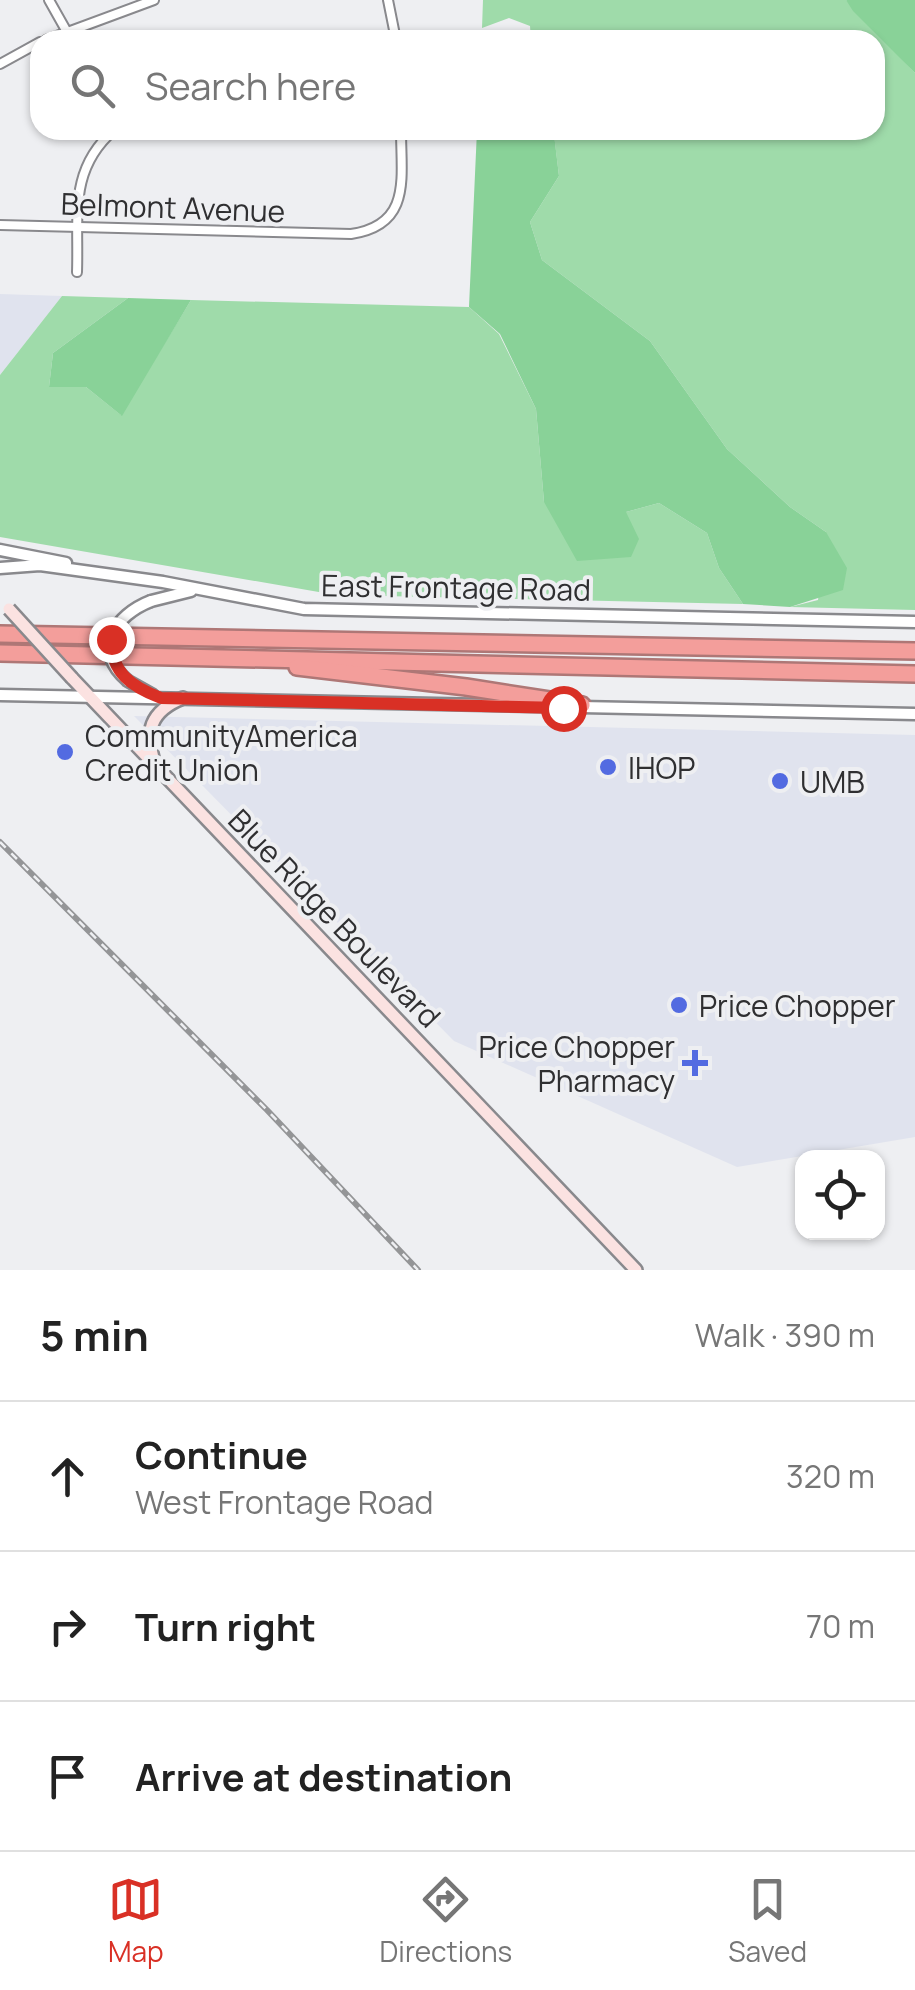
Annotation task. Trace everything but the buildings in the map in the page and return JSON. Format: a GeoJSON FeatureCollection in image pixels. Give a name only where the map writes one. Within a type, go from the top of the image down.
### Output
{"type":"FeatureCollection","features":[{"type":"Feature","properties":{"kind":"highway"},"geometry":{"type":"LineString","coordinates":[[0,634],[915,651]]}},
{"type":"Feature","properties":{"kind":"highway"},"geometry":{"type":"LineString","coordinates":[[0,653],[915,674]]}},
{"type":"Feature","properties":{"kind":"highway"},"geometry":{"type":"LineString","coordinates":[[244,658],[582,706]]}},
{"type":"Feature","properties":{"kind":"main road","name":"Blue Ridge Boulevard"},"geometry":{"type":"LineString","coordinates":[[5,604],[636,1270]]}},
{"type":"Feature","properties":{"kind":"main road"},"geometry":{"type":"LineString","coordinates":[[157,768],[148,736],[150,724],[166,706],[182,698]]}},
{"type":"Feature","properties":{"kind":"street"},"geometry":{"type":"LineString","coordinates":[[50,0],[65,30]]}},
{"type":"Feature","properties":{"kind":"street"},"geometry":{"type":"LineString","coordinates":[[72,30],[154,0]]}},
{"type":"Feature","properties":{"kind":"street"},"geometry":{"type":"LineString","coordinates":[[388,0],[394,30]]}},
{"type":"Feature","properties":{"kind":"street"},"geometry":{"type":"LineString","coordinates":[[0,64],[30,48]]}},
{"type":"Feature","properties":{"kind":"street"},"geometry":{"type":"LineString","coordinates":[[77,272],[78,190],[84,166],[102,140]]}},
{"type":"Feature","properties":{"kind":"street","name":"Belmont Avenue"},"geometry":{"type":"LineString","coordinates":[[0,225],[368,232],[395,210],[400,197],[402,140]]}},
{"type":"Feature","properties":{"kind":"street"},"geometry":{"type":"LineString","coordinates":[[0,550],[70,564],[90,574]]}},
{"type":"Feature","properties":{"kind":"street","name":"East Frontage Road"},"geometry":{"type":"LineString","coordinates":[[0,568],[40,566],[163,582],[322,610],[915,622]]}},
{"type":"Feature","properties":{"kind":"street"},"geometry":{"type":"LineString","coordinates":[[161,698],[119,673],[113,660],[114,627],[131,608],[196,590]]}},
{"type":"Feature","properties":{"kind":"street"},"geometry":{"type":"LineString","coordinates":[[0,695],[915,714]]}},
{"type":"Feature","properties":{"kind":"shaded area"},"geometry":{"type":"Polygon","coordinates":[[[0,294],[62,296],[0,375],[0,294]]]}},
{"type":"Feature","properties":{"kind":"shaded area"},"geometry":{"type":"Polygon","coordinates":[[[134,716],[915,735],[915,1137],[838,1150],[795,1150],[795,1157],[737,1167],[454,1041],[134,716]]]}},
{"type":"Feature","properties":{"kind":"green space"},"geometry":{"type":"Polygon","coordinates":[[[483,0],[846,0],[874,30],[530,30],[530,26],[509,18],[482,28],[483,0]]]}},
{"type":"Feature","properties":{"kind":"green space"},"geometry":{"type":"Polygon","coordinates":[[[846,0],[915,0],[915,73],[885,43],[885,30],[872,30],[846,0]]]}},
{"type":"Feature","properties":{"kind":"green space"},"geometry":{"type":"Polygon","coordinates":[[[885,41],[915,73],[915,610],[790,607],[818,600],[826,532],[790,507],[727,449],[650,341],[542,260],[530,222],[559,176],[555,140],[885,140],[885,41]]]}},
{"type":"Feature","properties":{"kind":"green space"},"geometry":{"type":"Polygon","coordinates":[[[477,140],[555,140],[559,176],[530,222],[542,260],[650,341],[727,449],[790,507],[826,532],[847,568],[843,590],[790,607],[743,604],[719,568],[707,533],[659,503],[626,512],[639,539],[631,557],[577,561],[544,502],[536,409],[500,334],[469,307],[477,140]]]}},
{"type":"Feature","properties":{"kind":"green space"},"geometry":{"type":"Polygon","coordinates":[[[62,296],[128,298],[53,353],[49,387],[86,387],[121,415],[191,300],[469,307],[499,334],[536,409],[544,502],[626,512],[659,503],[707,533],[719,568],[743,604],[336,595],[0,537],[0,375],[62,296]]]}},
{"type":"Feature","properties":{"kind":"green space"},"geometry":{"type":"Polygon","coordinates":[[[128,298],[191,300],[122,416],[86,387],[49,387],[53,353],[128,298]]]}},
{"type":"Feature","properties":{"kind":"railway"},"geometry":{"type":"LineString","coordinates":[[0,842],[267,1110],[418,1270]]}},
{"type":"Feature","properties":{"kind":"place","name":"CommunityAmerica Credit Union"},"geometry":{"type":"Point","coordinates":[65,752]}},
{"type":"Feature","properties":{"kind":"place","name":"IHOP"},"geometry":{"type":"Point","coordinates":[608,767]}},
{"type":"Feature","properties":{"kind":"place","name":"UMB"},"geometry":{"type":"Point","coordinates":[780,781]}},
{"type":"Feature","properties":{"kind":"place","name":"Price Chopper"},"geometry":{"type":"Point","coordinates":[679,1005]}},
{"type":"Feature","properties":{"kind":"place","name":"Price Chopper Pharmacy"},"geometry":{"type":"Point","coordinates":[695,1063]}},
{"type":"Feature","properties":{"kind":"route"},"geometry":{"type":"LineString","coordinates":[[111,639],[119,673],[144,692],[161,698],[563,708]]}}]}
